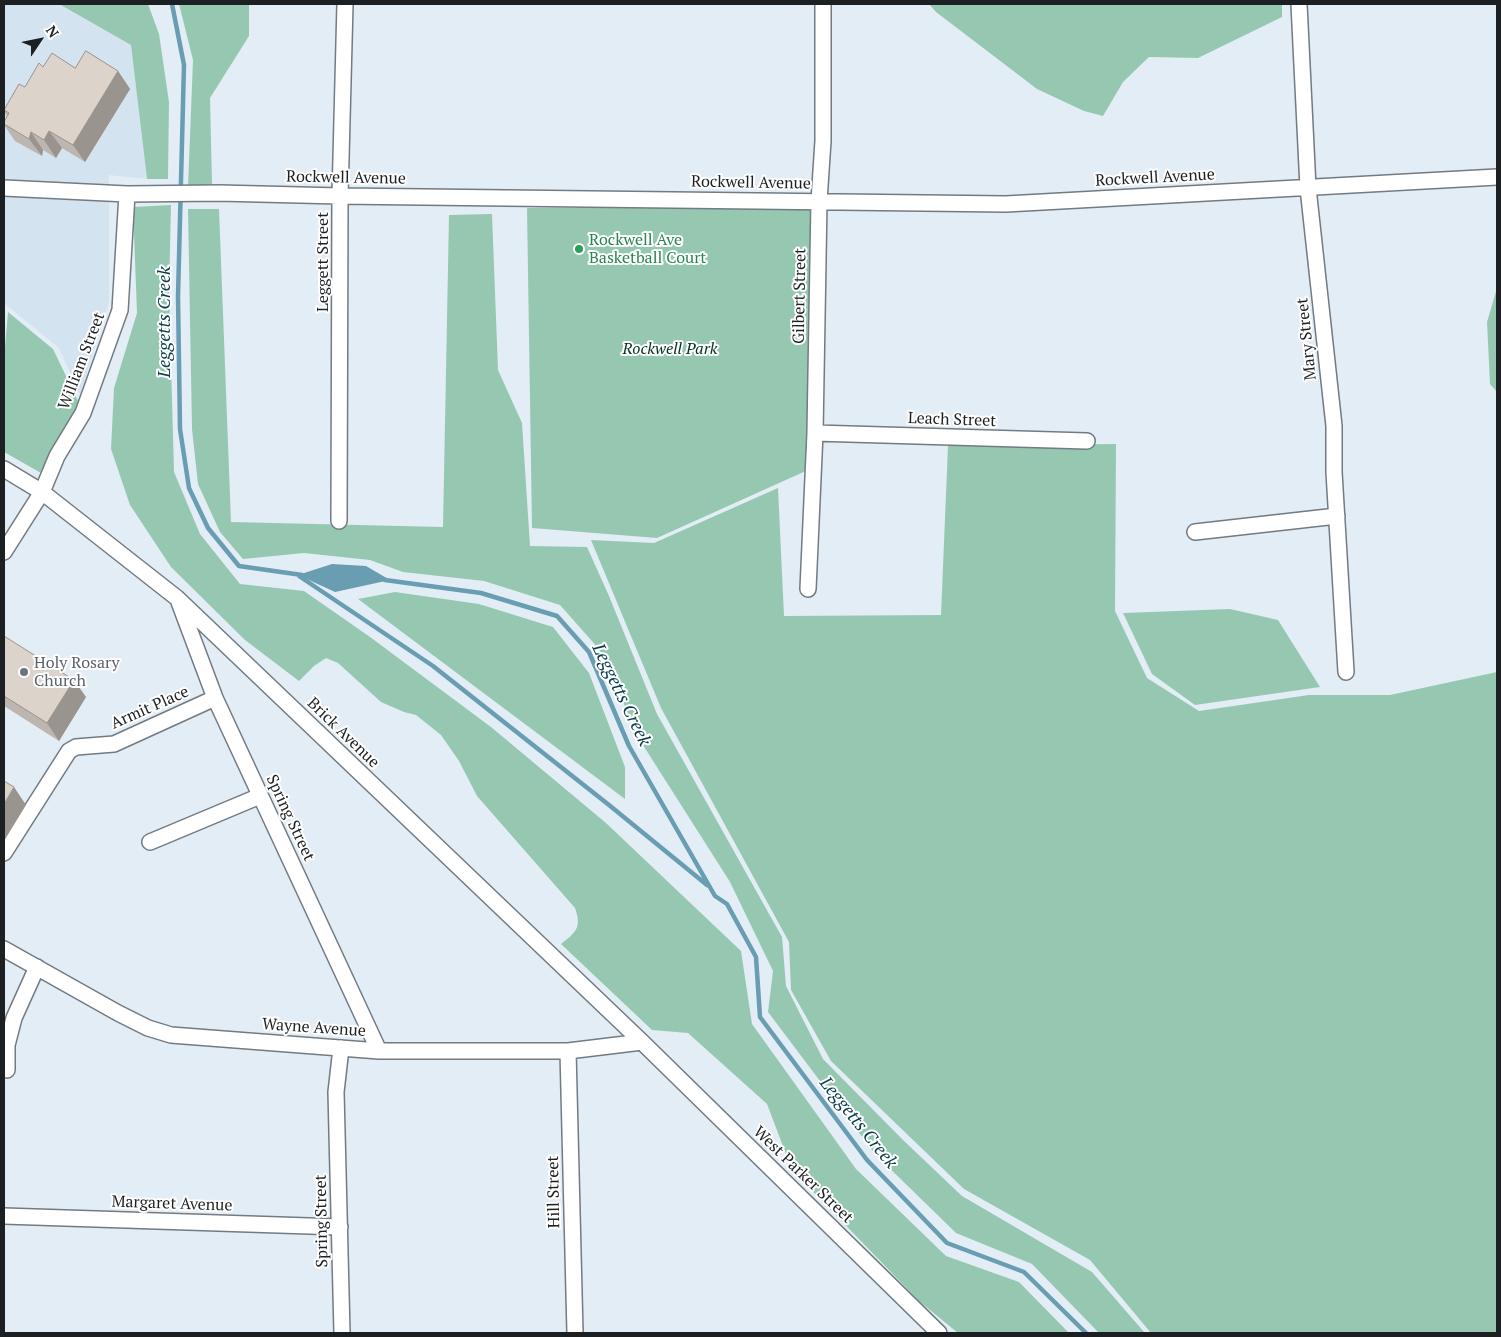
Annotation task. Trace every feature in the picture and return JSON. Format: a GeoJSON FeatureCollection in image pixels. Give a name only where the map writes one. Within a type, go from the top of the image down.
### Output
{"type":"FeatureCollection","features":[{"type":"Feature","properties":{"kind":"street","name":"Leggett Street"},"geometry":{"type":"LineString","coordinates":[[339,521],[340,196],[345,4]]}},
{"type":"Feature","properties":{"kind":"street","name":"Gilbert Street"},"geometry":{"type":"LineString","coordinates":[[808,589],[816,433],[819,201],[823,141],[823,4]]}},
{"type":"Feature","properties":{"kind":"street","name":"Mary Street"},"geometry":{"type":"LineString","coordinates":[[1299,4],[1308,188],[1334,426],[1346,672]]}},
{"type":"Feature","properties":{"kind":"street","name":"Rockwell Avenue"},"geometry":{"type":"LineString","coordinates":[[4,188],[127,194],[219,193],[1006,204],[1497,177]]}},
{"type":"Feature","properties":{"kind":"street","name":"William Street"},"geometry":{"type":"LineString","coordinates":[[4,552],[42,492],[57,456],[83,413],[120,310],[127,194]]}},
{"type":"Feature","properties":{"kind":"street","name":"Leach Street"},"geometry":{"type":"LineString","coordinates":[[816,433],[1086,441]]}},
{"type":"Feature","properties":{"kind":"street","name":"Brick Avenue"},"geometry":{"type":"LineString","coordinates":[[4,470],[42,492],[177,598],[642,1042]]}},
{"type":"Feature","properties":{"kind":"street"},"geometry":{"type":"LineString","coordinates":[[1195,532],[1337,516]]}},
{"type":"Feature","properties":{"kind":"street","name":"Spring Street"},"geometry":{"type":"LineString","coordinates":[[177,598],[215,698],[379,1050]]}},
{"type":"Feature","properties":{"kind":"street","name":"Armit Place"},"geometry":{"type":"LineString","coordinates":[[4,853],[68,751],[76,748],[114,744],[215,698]]}},
{"type":"Feature","properties":{"kind":"street"},"geometry":{"type":"LineString","coordinates":[[150,842],[260,796]]}},
{"type":"Feature","properties":{"kind":"street","name":"Wayne Avenue"},"geometry":{"type":"LineString","coordinates":[[4,949],[148,1028],[171,1035],[379,1050],[568,1051],[642,1042]]}},
{"type":"Feature","properties":{"kind":"street"},"geometry":{"type":"LineString","coordinates":[[7,1070],[7,1045],[14,1018],[37,967]]}},
{"type":"Feature","properties":{"kind":"street","name":"West Parker Street"},"geometry":{"type":"LineString","coordinates":[[642,1042],[939,1333]]}},
{"type":"Feature","properties":{"kind":"street","name":"Spring Street"},"geometry":{"type":"LineString","coordinates":[[341,1048],[336,1092],[342,1333]]}},
{"type":"Feature","properties":{"kind":"street","name":"Hill Street"},"geometry":{"type":"LineString","coordinates":[[568,1051],[575,1333]]}},
{"type":"Feature","properties":{"kind":"street","name":"Margaret Avenue"},"geometry":{"type":"LineString","coordinates":[[4,1216],[340,1227]]}},
{"type":"Feature","properties":{"kind":"shaded area"},"geometry":{"type":"Polygon","coordinates":[[[4,4],[59,4],[131,45],[147,179],[109,175],[109,302],[80,395],[59,348],[4,303],[4,4]]]}},
{"type":"Feature","properties":{"kind":"green space"},"geometry":{"type":"Polygon","coordinates":[[[59,4],[148,4],[159,34],[169,102],[168,179],[147,179],[131,45],[59,4]]]}},
{"type":"Feature","properties":{"kind":"green space"},"geometry":{"type":"Polygon","coordinates":[[[179,4],[249,4],[249,36],[210,98],[212,184],[188,187],[193,60],[179,4]]]}},
{"type":"Feature","properties":{"kind":"green space"},"geometry":{"type":"Polygon","coordinates":[[[929,4],[1282,4],[1282,17],[1198,58],[1149,57],[1123,82],[1103,116],[1084,111],[1037,89],[936,12],[929,4]]]}},
{"type":"Feature","properties":{"kind":"green space"},"geometry":{"type":"Polygon","coordinates":[[[171,205],[169,291],[174,472],[200,534],[240,584],[304,591],[370,637],[491,727],[606,823],[741,951],[752,1024],[856,1169],[946,1256],[1019,1282],[1069,1333],[958,1333],[919,1301],[792,1170],[767,1104],[688,1033],[652,1030],[561,944],[574,933],[578,925],[575,908],[477,796],[459,761],[441,735],[416,715],[381,702],[338,663],[326,658],[314,666],[299,681],[245,640],[171,567],[130,505],[111,449],[114,388],[137,313],[133,207],[171,205]]]}},
{"type":"Feature","properties":{"kind":"green space","name":"Rockwell Park"},"geometry":{"type":"Polygon","coordinates":[[[815,205],[808,470],[657,538],[532,528],[527,208],[815,205]]]}},
{"type":"Feature","properties":{"kind":"green space"},"geometry":{"type":"Polygon","coordinates":[[[188,209],[219,209],[231,522],[443,527],[449,215],[492,214],[498,370],[522,423],[530,546],[587,547],[657,714],[782,937],[786,986],[823,1059],[903,1140],[962,1196],[1092,1272],[1145,1333],[1099,1333],[1032,1264],[956,1233],[875,1154],[768,1012],[773,971],[730,882],[641,742],[599,649],[560,605],[484,581],[403,572],[370,560],[304,553],[243,559],[220,532],[198,484],[192,429],[188,209]]]}},
{"type":"Feature","properties":{"kind":"green space"},"geometry":{"type":"Polygon","coordinates":[[[1497,288],[1497,392],[1490,384],[1487,322],[1497,288]]]}},
{"type":"Feature","properties":{"kind":"green space"},"geometry":{"type":"Polygon","coordinates":[[[8,312],[53,349],[79,403],[41,473],[4,452],[4,359],[8,312]]]}},
{"type":"Feature","properties":{"kind":"green space"},"geometry":{"type":"Polygon","coordinates":[[[1116,444],[1115,611],[1147,678],[1199,711],[1309,695],[1390,695],[1497,672],[1497,1333],[1151,1333],[1090,1260],[964,1189],[831,1061],[791,990],[789,942],[661,708],[591,540],[654,543],[778,488],[784,616],[941,615],[948,446],[1116,444]]]}},
{"type":"Feature","properties":{"kind":"green space"},"geometry":{"type":"Polygon","coordinates":[[[395,592],[479,604],[553,627],[589,673],[625,767],[625,799],[358,599],[395,592]]]}},
{"type":"Feature","properties":{"kind":"green space"},"geometry":{"type":"Polygon","coordinates":[[[1230,609],[1278,620],[1320,687],[1195,705],[1152,674],[1123,613],[1230,609]]]}},
{"type":"Feature","properties":{"kind":"water"},"geometry":{"type":"Polygon","coordinates":[[[332,564],[366,566],[390,580],[335,592],[298,575],[332,564]]]}},
{"type":"Feature","properties":{"kind":"building"},"geometry":{"type":"Polygon","coordinates":[[[86,51],[118,71],[73,145],[49,131],[44,140],[31,132],[29,139],[4,124],[9,113],[4,110],[19,84],[25,87],[39,63],[43,67],[52,53],[75,68],[86,51]]]}},
{"type":"Feature","properties":{"kind":"building","name":"Holy Rosary Church"},"geometry":{"type":"Polygon","coordinates":[[[4,636],[74,680],[47,723],[4,696],[4,636]]]}},
{"type":"Feature","properties":{"kind":"building"},"geometry":{"type":"Polygon","coordinates":[[[4,781],[14,787],[4,804],[4,781]]]}},
{"type":"Feature","properties":{"kind":"waterway","name":"Leggetts Creek"},"geometry":{"type":"LineString","coordinates":[[172,4],[184,65],[178,296],[180,429],[189,488],[208,528],[239,566],[302,575]]}},
{"type":"Feature","properties":{"kind":"waterway","name":"Leggetts Creek"},"geometry":{"type":"LineString","coordinates":[[299,576],[433,666],[707,885]]}},
{"type":"Feature","properties":{"kind":"waterway","name":"Leggetts Creek"},"geometry":{"type":"LineString","coordinates":[[385,580],[481,593],[557,616],[589,652],[629,746],[715,896],[727,904],[756,957],[760,1017],[867,1160],[947,1243],[1024,1272],[1086,1333]]}},
{"type":"Feature","properties":{"kind":"place","name":"Rockwell Ave Basketball Court"},"geometry":{"type":"Point","coordinates":[579,249]}},
{"type":"Feature","properties":{"kind":"place","name":"Holy Rosary Church"},"geometry":{"type":"Point","coordinates":[24,672]}}]}
